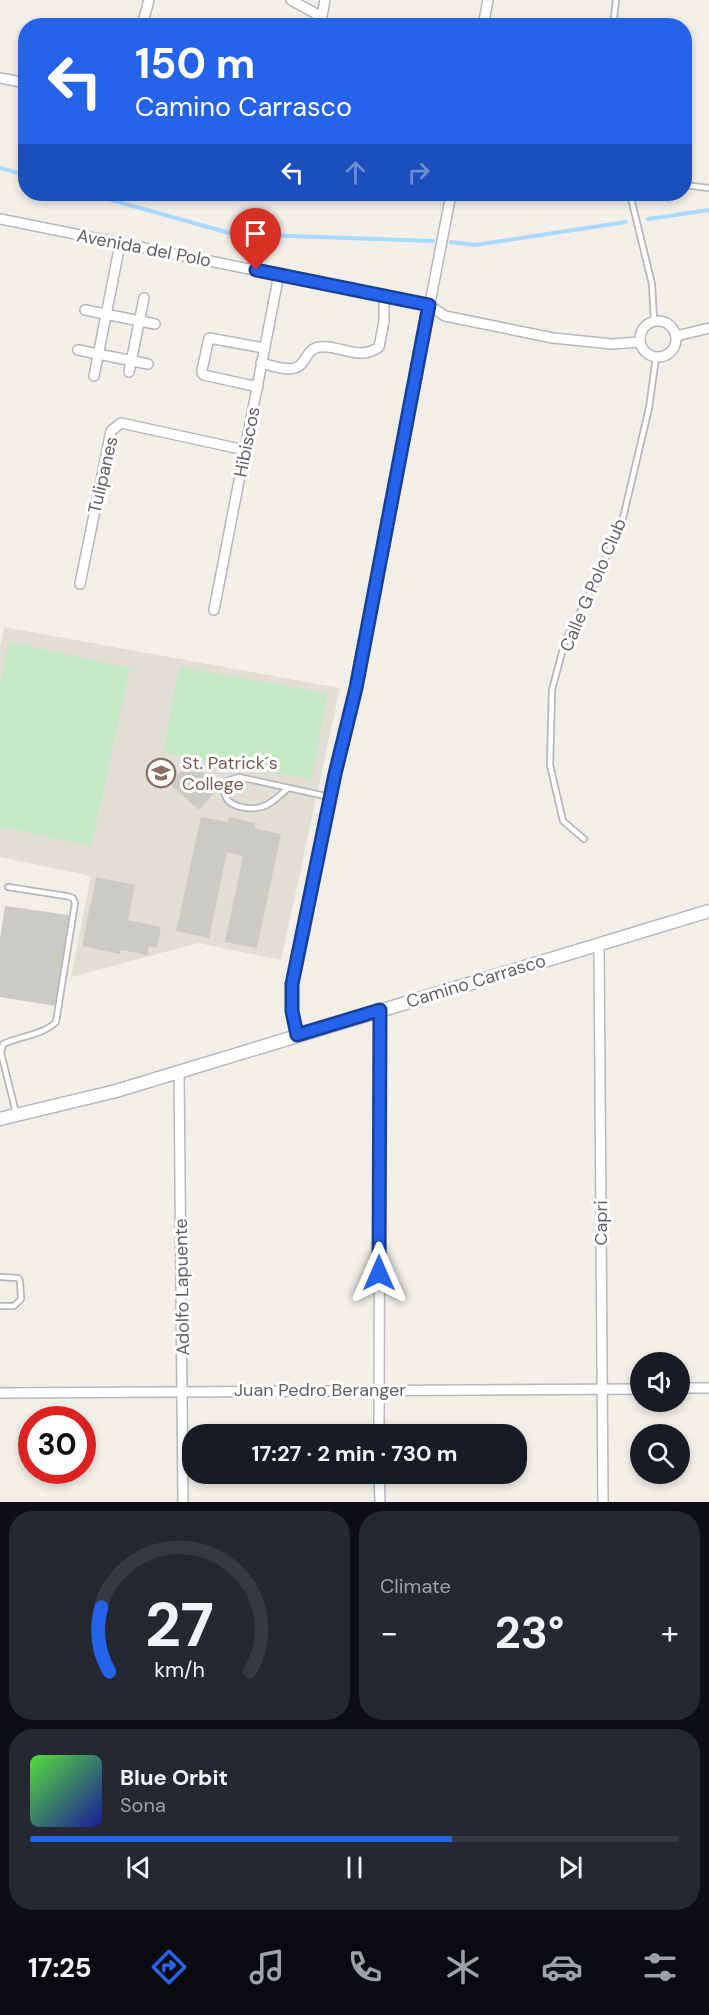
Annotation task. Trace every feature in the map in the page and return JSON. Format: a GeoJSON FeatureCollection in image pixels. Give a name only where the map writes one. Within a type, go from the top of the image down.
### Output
{"type":"FeatureCollection","features":[{"type":"Feature","properties":{"kind":"main road","name":"Camino Carrasco"},"geometry":{"type":"LineString","coordinates":[[0,1119],[116,1091],[709,911]]}},
{"type":"Feature","properties":{"kind":"street"},"geometry":{"type":"LineString","coordinates":[[144,18],[149,0]]}},
{"type":"Feature","properties":{"kind":"street"},"geometry":{"type":"LineString","coordinates":[[291,0],[317,18]]}},
{"type":"Feature","properties":{"kind":"street"},"geometry":{"type":"LineString","coordinates":[[322,18],[325,0]]}},
{"type":"Feature","properties":{"kind":"street"},"geometry":{"type":"LineString","coordinates":[[485,18],[489,0]]}},
{"type":"Feature","properties":{"kind":"street"},"geometry":{"type":"LineString","coordinates":[[0,78],[18,81]]}},
{"type":"Feature","properties":{"kind":"street"},"geometry":{"type":"LineString","coordinates":[[297,1035],[292,1011],[292,984],[330,797],[356,688],[450,201]]}},
{"type":"Feature","properties":{"kind":"street","name":"Avenida del Polo"},"geometry":{"type":"LineString","coordinates":[[0,219],[429,305],[445,316],[553,338],[612,344],[640,342]]}},
{"type":"Feature","properties":{"kind":"street"},"geometry":{"type":"LineString","coordinates":[[94,376],[120,244]]}},
{"type":"Feature","properties":{"kind":"street","name":"Hibiscos"},"geometry":{"type":"LineString","coordinates":[[214,610],[279,274]]}},
{"type":"Feature","properties":{"kind":"street"},"geometry":{"type":"LineString","coordinates":[[261,363],[296,368],[302,365],[311,350],[320,347],[370,353],[379,347],[384,321],[384,296]]}},
{"type":"Feature","properties":{"kind":"street"},"geometry":{"type":"LineString","coordinates":[[129,372],[144,298]]}},
{"type":"Feature","properties":{"kind":"street"},"geometry":{"type":"LineString","coordinates":[[85,310],[155,324]]}},
{"type":"Feature","properties":{"kind":"street"},"geometry":{"type":"LineString","coordinates":[[654,321],[670,326],[676,336],[671,352],[661,357],[645,352],[640,342],[645,326],[654,321]]}},
{"type":"Feature","properties":{"kind":"street"},"geometry":{"type":"LineString","coordinates":[[676,336],[709,328]]}},
{"type":"Feature","properties":{"kind":"street"},"geometry":{"type":"LineString","coordinates":[[258,387],[204,375],[202,370],[209,338],[264,348]]}},
{"type":"Feature","properties":{"kind":"street"},"geometry":{"type":"LineString","coordinates":[[78,350],[148,364]]}},
{"type":"Feature","properties":{"kind":"street","name":"Tulipanes"},"geometry":{"type":"LineString","coordinates":[[80,584],[111,431],[116,426],[121,423],[245,450]]}},
{"type":"Feature","properties":{"kind":"street","name":"Capri"},"geometry":{"type":"LineString","coordinates":[[599,944],[603,1502]]}},
{"type":"Feature","properties":{"kind":"street"},"geometry":{"type":"LineString","coordinates":[[379,1424],[380,1010]]}},
{"type":"Feature","properties":{"kind":"street","name":"Adolfo Lapuente"},"geometry":{"type":"LineString","coordinates":[[178,1071],[183,1502]]}},
{"type":"Feature","properties":{"kind":"street"},"geometry":{"type":"LineString","coordinates":[[690,1388],[709,1388]]}},
{"type":"Feature","properties":{"kind":"street","name":"Juan Pedro Beranger"},"geometry":{"type":"LineString","coordinates":[[0,1393],[630,1389]]}},
{"type":"Feature","properties":{"kind":"street"},"geometry":{"type":"LineString","coordinates":[[379,1484],[380,1502]]}},
{"type":"Feature","properties":{"kind":"lane"},"geometry":{"type":"LineString","coordinates":[[614,18],[616,0]]}},
{"type":"Feature","properties":{"kind":"lane"},"geometry":{"type":"LineString","coordinates":[[692,185],[709,188]]}},
{"type":"Feature","properties":{"kind":"lane"},"geometry":{"type":"LineString","coordinates":[[632,201],[652,284],[654,321]]}},
{"type":"Feature","properties":{"kind":"lane","name":"Calle G Polo Club"},"geometry":{"type":"LineString","coordinates":[[584,839],[563,821],[550,765],[552,690],[566,641],[596,581],[623,518],[650,408],[656,357]]}},
{"type":"Feature","properties":{"kind":"lane"},"geometry":{"type":"LineString","coordinates":[[288,788],[268,804],[250,808],[230,803],[224,794],[229,780],[239,777],[330,797]]}},
{"type":"Feature","properties":{"kind":"lane"},"geometry":{"type":"LineString","coordinates":[[8,887],[66,896],[73,898],[75,903],[56,1022],[49,1029],[15,1038],[3,1044],[1,1053],[16,1116]]}},
{"type":"Feature","properties":{"kind":"lane"},"geometry":{"type":"LineString","coordinates":[[0,1277],[18,1278],[21,1299],[14,1305],[0,1306]]}},
{"type":"Feature","properties":{"kind":"shaded area","name":"St. Patrick´s College"},"geometry":{"type":"Polygon","coordinates":[[[4,627],[340,688],[281,960],[198,943],[71,977],[91,876],[0,857],[0,647],[4,627]]]}},
{"type":"Feature","properties":{"kind":"green space"},"geometry":{"type":"Polygon","coordinates":[[[9,642],[130,668],[91,846],[0,826],[0,683],[9,642]]]}},
{"type":"Feature","properties":{"kind":"green space"},"geometry":{"type":"Polygon","coordinates":[[[179,667],[327,693],[312,779],[164,753],[179,667]]]}},
{"type":"Feature","properties":{"kind":"building"},"geometry":{"type":"Polygon","coordinates":[[[190,761],[220,787],[199,810],[170,784],[190,761]]]}},
{"type":"Feature","properties":{"kind":"building"},"geometry":{"type":"Polygon","coordinates":[[[201,817],[228,822],[229,817],[255,823],[254,828],[281,834],[257,948],[225,942],[243,856],[227,852],[209,938],[176,931],[201,817]]]}},
{"type":"Feature","properties":{"kind":"building"},"geometry":{"type":"Polygon","coordinates":[[[96,877],[135,885],[128,920],[161,927],[157,948],[149,946],[148,955],[121,950],[120,954],[82,946],[96,877]]]}},
{"type":"Feature","properties":{"kind":"building"},"geometry":{"type":"Polygon","coordinates":[[[5,906],[69,915],[56,1006],[0,997],[0,939],[5,906]]]}},
{"type":"Feature","properties":{"kind":"waterway"},"geometry":{"type":"LineString","coordinates":[[0,168],[18,173]]}},
{"type":"Feature","properties":{"kind":"waterway"},"geometry":{"type":"LineString","coordinates":[[115,201],[233,234],[433,241]]}},
{"type":"Feature","properties":{"kind":"waterway"},"geometry":{"type":"LineString","coordinates":[[648,219],[709,210]]}},
{"type":"Feature","properties":{"kind":"waterway"},"geometry":{"type":"LineString","coordinates":[[451,242],[475,245],[626,222]]}},
{"type":"Feature","properties":{"kind":"place","name":"St. Patrick´s College"},"geometry":{"type":"Point","coordinates":[161,773]}},
{"type":"Feature","properties":{"kind":"route"},"geometry":{"type":"LineString","coordinates":[[256,270],[429,305],[356,688],[335,774],[290,996],[297,1035],[380,1010],[379,1273]]}}]}
